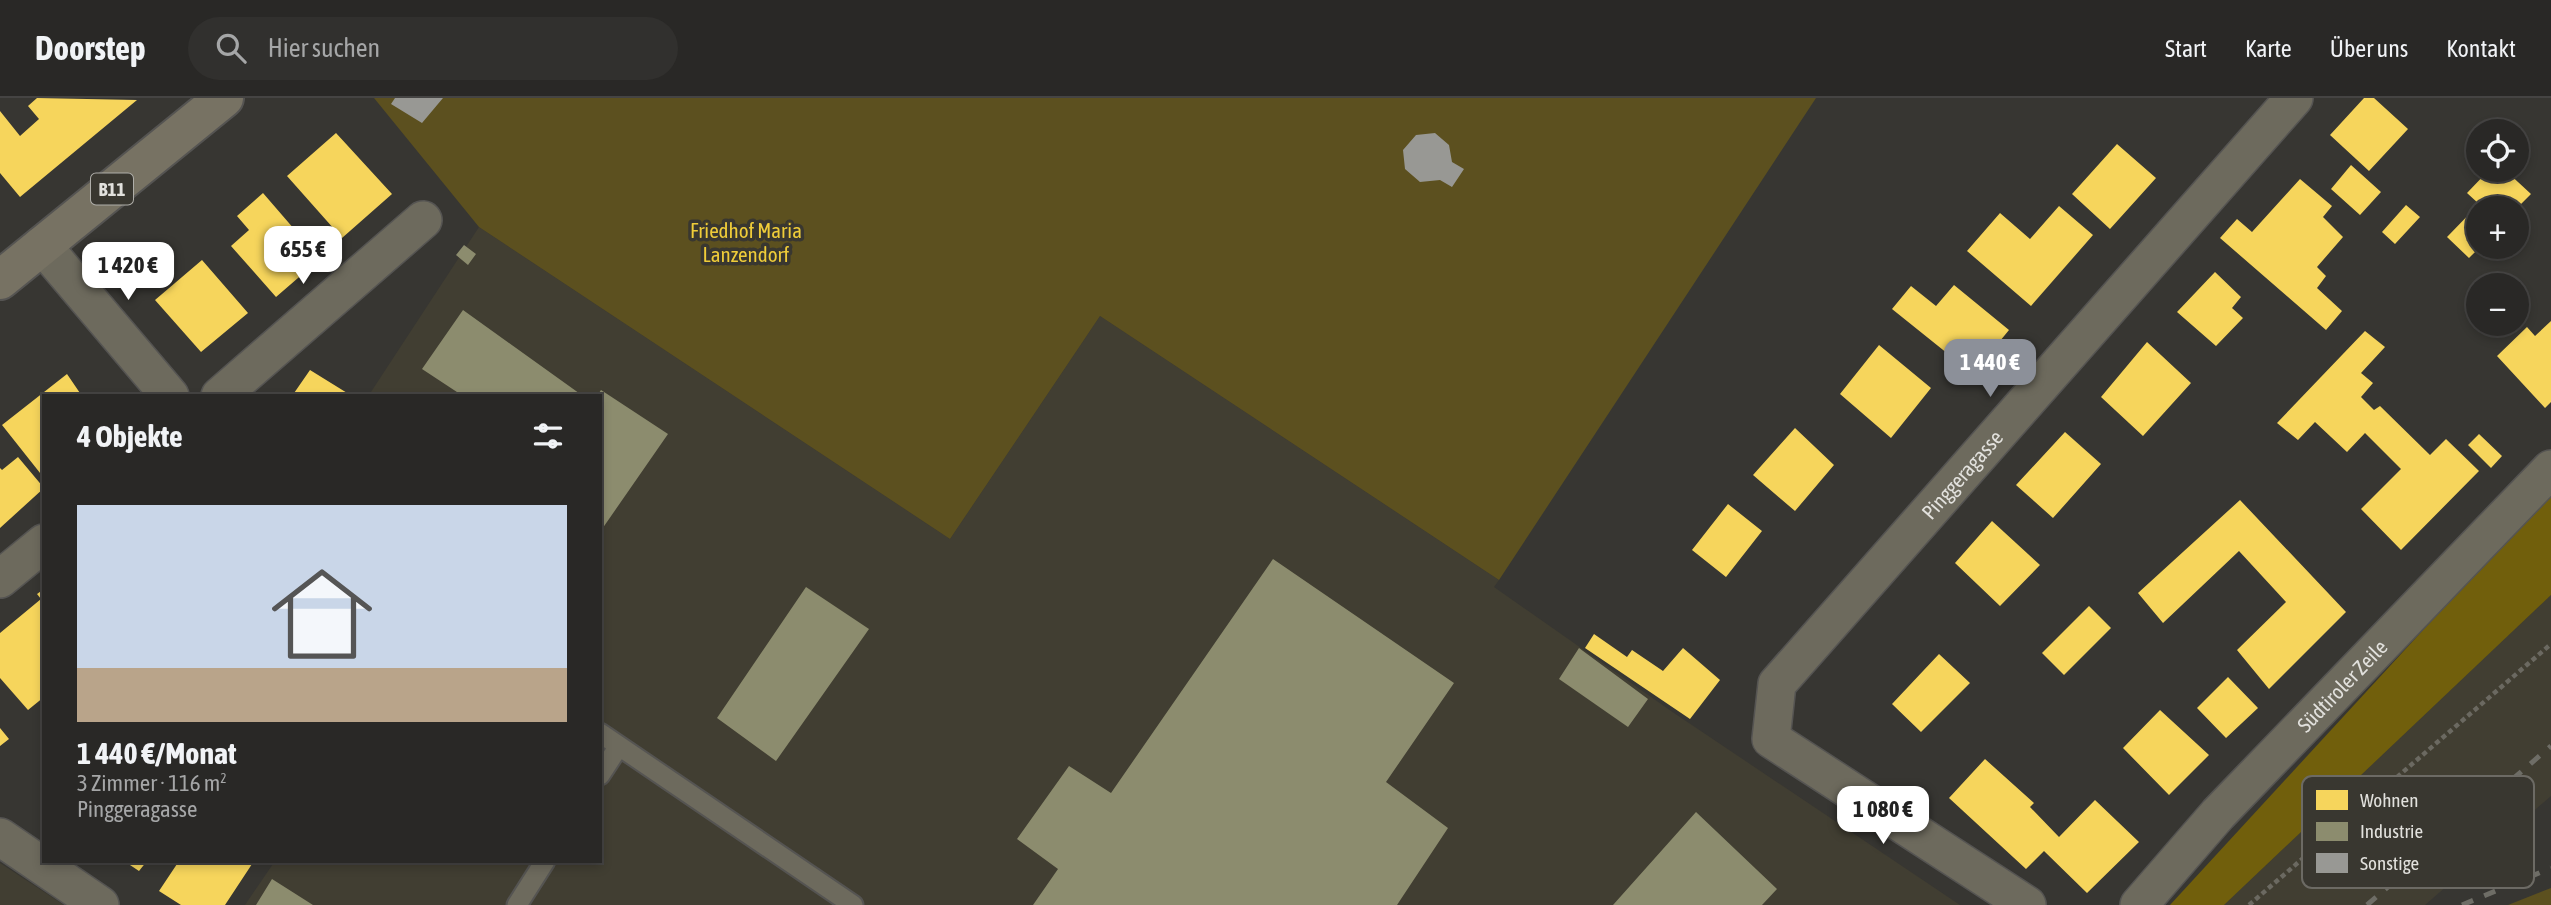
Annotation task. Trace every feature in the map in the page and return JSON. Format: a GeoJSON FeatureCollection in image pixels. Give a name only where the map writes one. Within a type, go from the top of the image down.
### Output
{"type":"FeatureCollection","features":[{"type":"Feature","properties":{"kind":"main road","name":"B11"},"geometry":{"type":"LineString","coordinates":[[0,280],[224,98]]}},
{"type":"Feature","properties":{"kind":"street","name":"Pinggeragasse"},"geometry":{"type":"LineString","coordinates":[[2027,905],[1771,739],[1777,684],[2294,98]]}},
{"type":"Feature","properties":{"kind":"street"},"geometry":{"type":"LineString","coordinates":[[222,394],[423,220]]}},
{"type":"Feature","properties":{"kind":"street"},"geometry":{"type":"LineString","coordinates":[[42,245],[168,394]]}},
{"type":"Feature","properties":{"kind":"street","name":"Südtiroler Zeile"},"geometry":{"type":"LineString","coordinates":[[2139,905],[2218,814],[2551,469]]}},
{"type":"Feature","properties":{"kind":"street"},"geometry":{"type":"LineString","coordinates":[[0,579],[42,545]]}},
{"type":"Feature","properties":{"kind":"street"},"geometry":{"type":"LineString","coordinates":[[0,836],[100,905]]}},
{"type":"Feature","properties":{"kind":"lane"},"geometry":{"type":"LineString","coordinates":[[602,734],[853,905]]}},
{"type":"Feature","properties":{"kind":"lane"},"geometry":{"type":"LineString","coordinates":[[602,772],[619,746]]}},
{"type":"Feature","properties":{"kind":"lane"},"geometry":{"type":"LineString","coordinates":[[517,905],[544,863]]}},
{"type":"Feature","properties":{"kind":"path"},"geometry":{"type":"LineString","coordinates":[[2398,776],[2551,644]]}},
{"type":"Feature","properties":{"kind":"path"},"geometry":{"type":"LineString","coordinates":[[2249,905],[2302,859]]}},
{"type":"Feature","properties":{"kind":"shaded area"},"geometry":{"type":"Polygon","coordinates":[[[479,227],[950,539],[1100,316],[1499,580],[1494,587],[1671,711],[1960,905],[245,905],[274,863],[602,863],[602,394],[370,394],[479,227]]]}},
{"type":"Feature","properties":{"kind":"shaded area"},"geometry":{"type":"Polygon","coordinates":[[[2551,491],[2551,595],[2360,776],[2302,776],[2302,831],[2224,905],[2170,905],[2551,491]]]}},
{"type":"Feature","properties":{"kind":"shaded area"},"geometry":{"type":"Polygon","coordinates":[[[2551,595],[2551,796],[2534,811],[2534,776],[2360,776],[2551,595]]]}},
{"type":"Feature","properties":{"kind":"shaded area"},"geometry":{"type":"Polygon","coordinates":[[[2302,831],[2302,888],[2445,888],[2425,905],[2224,905],[2302,831]]]}},
{"type":"Feature","properties":{"kind":"shaded area"},"geometry":{"type":"Polygon","coordinates":[[[0,863],[64,905],[0,905],[0,863]]]}},
{"type":"Feature","properties":{"kind":"green space","name":"Friedhof Maria Lanzendorf"},"geometry":{"type":"Polygon","coordinates":[[[374,98],[1816,98],[1499,580],[1100,316],[950,539],[479,227],[374,98]]]}},
{"type":"Feature","properties":{"kind":"green space"},"geometry":{"type":"Polygon","coordinates":[[[2551,888],[2551,905],[2508,905],[2551,888]]]}},
{"type":"Feature","properties":{"kind":"building: Wohnen"},"geometry":{"type":"Polygon","coordinates":[[[37,98],[137,100],[20,197],[0,173],[0,111],[20,136],[39,119],[28,106],[37,98]]]}},
{"type":"Feature","properties":{"kind":"building: Wohnen"},"geometry":{"type":"Polygon","coordinates":[[[2364,98],[2374,98],[2408,129],[2369,171],[2330,135],[2364,98]]]}},
{"type":"Feature","properties":{"kind":"building: Wohnen"},"geometry":{"type":"Polygon","coordinates":[[[336,133],[392,194],[342,238],[287,176],[336,133]]]}},
{"type":"Feature","properties":{"kind":"building: Wohnen"},"geometry":{"type":"Polygon","coordinates":[[[2117,144],[2156,178],[2110,229],[2072,194],[2117,144]]]}},
{"type":"Feature","properties":{"kind":"building: Wohnen"},"geometry":{"type":"Polygon","coordinates":[[[2351,165],[2381,192],[2360,215],[2331,189],[2351,165]]]}},
{"type":"Feature","properties":{"kind":"building: Wohnen"},"geometry":{"type":"Polygon","coordinates":[[[2300,179],[2332,206],[2323,217],[2343,237],[2317,267],[2326,276],[2317,288],[2342,311],[2326,330],[2220,238],[2237,219],[2252,232],[2300,179]]]}},
{"type":"Feature","properties":{"kind":"building: Wohnen"},"geometry":{"type":"Polygon","coordinates":[[[2478,182],[2518,182],[2531,194],[2470,196],[2467,193],[2478,182]]]}},
{"type":"Feature","properties":{"kind":"building: Wohnen"},"geometry":{"type":"Polygon","coordinates":[[[263,193],[320,259],[276,297],[231,246],[249,230],[237,216],[263,193]]]}},
{"type":"Feature","properties":{"kind":"building: Wohnen"},"geometry":{"type":"Polygon","coordinates":[[[2406,205],[2420,217],[2395,244],[2382,232],[2406,205]]]}},
{"type":"Feature","properties":{"kind":"building: Wohnen"},"geometry":{"type":"Polygon","coordinates":[[[2059,206],[2093,235],[2031,306],[1967,251],[2000,213],[2030,239],[2059,206]]]}},
{"type":"Feature","properties":{"kind":"building: Wohnen"},"geometry":{"type":"Polygon","coordinates":[[[2466,217],[2466,255],[2447,237],[2466,217]]]}},
{"type":"Feature","properties":{"kind":"building: Wohnen"},"geometry":{"type":"Polygon","coordinates":[[[202,260],[248,313],[201,352],[155,300],[202,260]]]}},
{"type":"Feature","properties":{"kind":"building: Wohnen"},"geometry":{"type":"Polygon","coordinates":[[[2215,272],[2241,297],[2232,308],[2243,318],[2216,346],[2177,312],[2215,272]]]}},
{"type":"Feature","properties":{"kind":"building: Wohnen"},"geometry":{"type":"Polygon","coordinates":[[[1954,285],[2009,330],[1973,374],[1892,309],[1911,286],[1936,306],[1954,285]]]}},
{"type":"Feature","properties":{"kind":"building: Wohnen"},"geometry":{"type":"Polygon","coordinates":[[[2551,321],[2551,402],[2545,408],[2497,356],[2518,336],[2529,336],[2529,329],[2535,336],[2551,321]]]}},
{"type":"Feature","properties":{"kind":"building: Wohnen"},"geometry":{"type":"Polygon","coordinates":[[[2365,331],[2385,347],[2361,373],[2373,383],[2361,397],[2374,410],[2380,406],[2430,455],[2446,439],[2479,471],[2401,550],[2361,509],[2401,469],[2365,433],[2347,452],[2315,422],[2298,440],[2277,423],[2365,331]]]}},
{"type":"Feature","properties":{"kind":"building: Wohnen"},"geometry":{"type":"Polygon","coordinates":[[[2147,342],[2191,383],[2143,436],[2101,397],[2147,342]]]}},
{"type":"Feature","properties":{"kind":"building: Wohnen"},"geometry":{"type":"Polygon","coordinates":[[[1879,345],[1931,388],[1891,438],[1840,394],[1879,345]]]}},
{"type":"Feature","properties":{"kind":"building: Wohnen"},"geometry":{"type":"Polygon","coordinates":[[[310,370],[349,394],[293,394],[310,370]]]}},
{"type":"Feature","properties":{"kind":"building: Wohnen"},"geometry":{"type":"Polygon","coordinates":[[[67,374],[81,394],[42,394],[42,475],[2,425],[67,374]]]}},
{"type":"Feature","properties":{"kind":"building: Wohnen"},"geometry":{"type":"Polygon","coordinates":[[[1795,428],[1834,465],[1795,511],[1753,475],[1795,428]]]}},
{"type":"Feature","properties":{"kind":"building: Wohnen"},"geometry":{"type":"Polygon","coordinates":[[[2065,432],[2101,464],[2053,518],[2016,485],[2065,432]]]}},
{"type":"Feature","properties":{"kind":"building: Wohnen"},"geometry":{"type":"Polygon","coordinates":[[[2479,434],[2502,456],[2491,468],[2468,445],[2479,434]]]}},
{"type":"Feature","properties":{"kind":"building: Wohnen"},"geometry":{"type":"Polygon","coordinates":[[[18,457],[42,486],[42,490],[0,528],[0,468],[2,470],[18,457]]]}},
{"type":"Feature","properties":{"kind":"building: Wohnen"},"geometry":{"type":"Polygon","coordinates":[[[2240,500],[2346,612],[2269,689],[2237,650],[2286,602],[2239,551],[2163,623],[2138,593],[2240,500]]]}},
{"type":"Feature","properties":{"kind":"building: Wohnen"},"geometry":{"type":"Polygon","coordinates":[[[1728,504],[1762,531],[1726,577],[1692,550],[1728,504]]]}},
{"type":"Feature","properties":{"kind":"building: Wohnen"},"geometry":{"type":"Polygon","coordinates":[[[1992,521],[2040,565],[2000,606],[1955,563],[1992,521]]]}},
{"type":"Feature","properties":{"kind":"building: Wohnen"},"geometry":{"type":"Polygon","coordinates":[[[42,590],[42,699],[28,710],[0,678],[0,633],[41,599],[37,594],[42,590]]]}},
{"type":"Feature","properties":{"kind":"building: Wohnen"},"geometry":{"type":"Polygon","coordinates":[[[2089,606],[2111,628],[2064,675],[2042,653],[2089,606]]]}},
{"type":"Feature","properties":{"kind":"building: Wohnen"},"geometry":{"type":"Polygon","coordinates":[[[1594,634],[1627,657],[1632,650],[1663,671],[1683,648],[1720,680],[1690,719],[1585,648],[1594,634]]]}},
{"type":"Feature","properties":{"kind":"building: Wohnen"},"geometry":{"type":"Polygon","coordinates":[[[1939,654],[1970,683],[1921,732],[1892,704],[1939,654]]]}},
{"type":"Feature","properties":{"kind":"building: Wohnen"},"geometry":{"type":"Polygon","coordinates":[[[2228,677],[2258,708],[2226,738],[2197,708],[2228,677]]]}},
{"type":"Feature","properties":{"kind":"building: Wohnen"},"geometry":{"type":"Polygon","coordinates":[[[2160,710],[2209,755],[2169,795],[2123,748],[2160,710]]]}},
{"type":"Feature","properties":{"kind":"building: Wohnen"},"geometry":{"type":"Polygon","coordinates":[[[0,728],[9,739],[0,746],[0,728]]]}},
{"type":"Feature","properties":{"kind":"building: Wohnen"},"geometry":{"type":"Polygon","coordinates":[[[1985,759],[2034,803],[2030,807],[2059,837],[2095,800],[2139,842],[2087,893],[2044,851],[2026,869],[1949,798],[1985,759]]]}},
{"type":"Feature","properties":{"kind":"building: Wohnen"},"geometry":{"type":"Polygon","coordinates":[[[127,863],[145,863],[139,871],[127,863]]]}},
{"type":"Feature","properties":{"kind":"building: Wohnen"},"geometry":{"type":"Polygon","coordinates":[[[178,863],[253,863],[225,905],[181,905],[159,891],[178,863]]]}},
{"type":"Feature","properties":{"kind":"building: Industrie"},"geometry":{"type":"Polygon","coordinates":[[[464,245],[476,254],[468,265],[456,255],[464,245]]]}},
{"type":"Feature","properties":{"kind":"building: Industrie"},"geometry":{"type":"Polygon","coordinates":[[[463,310],[580,394],[460,394],[422,369],[463,310]]]}},
{"type":"Feature","properties":{"kind":"building: Industrie"},"geometry":{"type":"Polygon","coordinates":[[[601,390],[668,434],[602,529],[602,394],[598,394],[601,390]]]}},
{"type":"Feature","properties":{"kind":"building: Industrie"},"geometry":{"type":"Polygon","coordinates":[[[1273,559],[1454,683],[1386,782],[1448,828],[1397,905],[1033,905],[1058,869],[1017,839],[1069,766],[1111,793],[1273,559]]]}},
{"type":"Feature","properties":{"kind":"building: Industrie"},"geometry":{"type":"Polygon","coordinates":[[[806,587],[869,629],[776,761],[717,718],[806,587]]]}},
{"type":"Feature","properties":{"kind":"building: Industrie"},"geometry":{"type":"Polygon","coordinates":[[[1579,648],[1648,699],[1628,727],[1559,679],[1579,648]]]}},
{"type":"Feature","properties":{"kind":"building: Industrie"},"geometry":{"type":"Polygon","coordinates":[[[1696,812],[1777,889],[1762,905],[1613,905],[1696,812]]]}},
{"type":"Feature","properties":{"kind":"building: Industrie"},"geometry":{"type":"Polygon","coordinates":[[[272,879],[313,905],[256,905],[272,879]]]}},
{"type":"Feature","properties":{"kind":"building: Sonstige"},"geometry":{"type":"Polygon","coordinates":[[[395,98],[443,98],[422,123],[391,104],[395,98]]]}},
{"type":"Feature","properties":{"kind":"building: Sonstige"},"geometry":{"type":"Polygon","coordinates":[[[1435,133],[1449,145],[1452,162],[1464,169],[1452,187],[1440,180],[1420,182],[1405,169],[1403,150],[1416,135],[1435,133]]]}},
{"type":"Feature","properties":{"kind":"railway"},"geometry":{"type":"LineString","coordinates":[[2516,776],[2551,746]]}},
{"type":"Feature","properties":{"kind":"railway"},"geometry":{"type":"LineString","coordinates":[[2534,875],[2551,868]]}},
{"type":"Feature","properties":{"kind":"railway"},"geometry":{"type":"LineString","coordinates":[[2367,905],[2387,888]]}},
{"type":"Feature","properties":{"kind":"railway"},"geometry":{"type":"LineString","coordinates":[[2462,905],[2503,888]]}}]}
